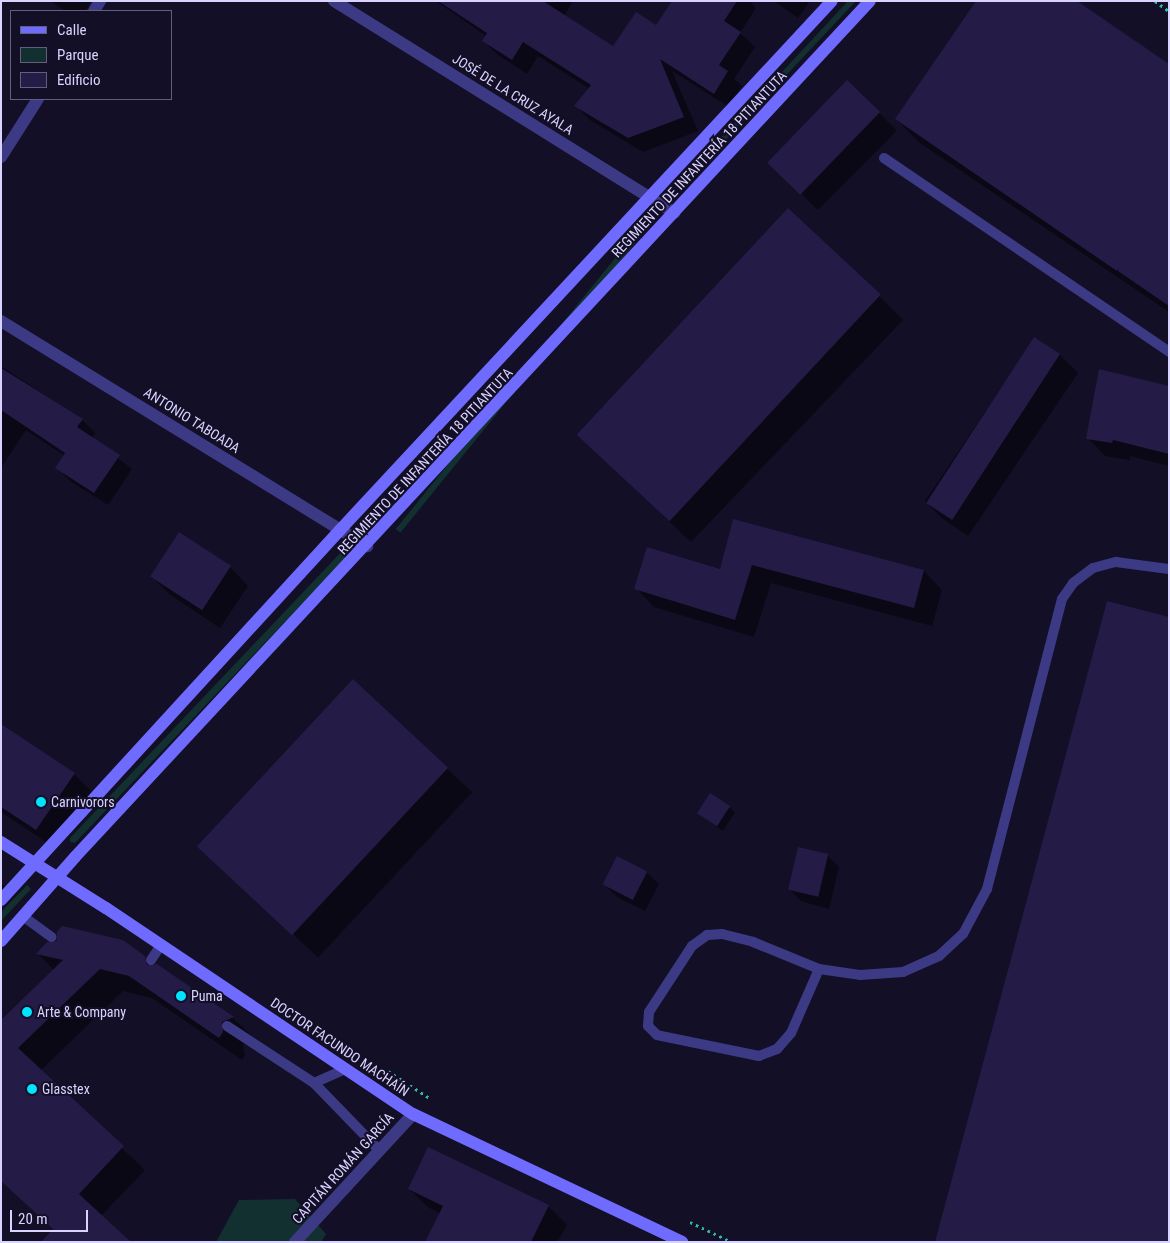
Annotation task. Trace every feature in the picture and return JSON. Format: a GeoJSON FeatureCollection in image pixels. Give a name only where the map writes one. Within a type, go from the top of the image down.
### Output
{"type":"FeatureCollection","features":[{"type":"Feature","properties":{"kind":"main road","name":"REGIMIENTO DE INFANTERÍA 18 PITIANTUTA"},"geometry":{"type":"LineString","coordinates":[[1,900],[340,530],[652,198],[832,1]]}},
{"type":"Feature","properties":{"kind":"main road","name":"REGIMIENTO DE INFANTERÍA 18 PITIANTUTA"},"geometry":{"type":"LineString","coordinates":[[1,941],[24,917],[56,877],[367,546],[870,1]]}},
{"type":"Feature","properties":{"kind":"main road","name":"DOCTOR FACUNDO MACHAÍN"},"geometry":{"type":"LineString","coordinates":[[1,842],[161,945],[413,1114],[682,1242]]}},
{"type":"Feature","properties":{"kind":"street","name":"JOSÉ DE LA CRUZ AYALA"},"geometry":{"type":"LineString","coordinates":[[334,1],[674,213]]}},
{"type":"Feature","properties":{"kind":"street"},"geometry":{"type":"LineString","coordinates":[[1,157],[37,100]]}},
{"type":"Feature","properties":{"kind":"street","name":"ANTONIO TABOADA"},"geometry":{"type":"LineString","coordinates":[[1,321],[367,546]]}},
{"type":"Feature","properties":{"kind":"street","name":"CAPITÁN ROMÁN GARCÍA"},"geometry":{"type":"LineString","coordinates":[[296,1242],[413,1114]]}},
{"type":"Feature","properties":{"kind":"lane"},"geometry":{"type":"LineString","coordinates":[[884,158],[1169,352]]}},
{"type":"Feature","properties":{"kind":"lane"},"geometry":{"type":"LineString","coordinates":[[819,969],[791,1033],[777,1049],[759,1056],[657,1035],[648,1026],[649,1012],[692,946],[707,935],[722,934],[753,942],[819,969],[860,975],[903,972],[939,956],[962,934],[987,889],[1062,599],[1073,583],[1101,566],[1116,562],[1169,569]]}},
{"type":"Feature","properties":{"kind":"lane"},"geometry":{"type":"LineString","coordinates":[[24,917],[52,937]]}},
{"type":"Feature","properties":{"kind":"lane"},"geometry":{"type":"LineString","coordinates":[[151,960],[161,945]]}},
{"type":"Feature","properties":{"kind":"lane"},"geometry":{"type":"LineString","coordinates":[[227,1026],[314,1083],[379,1150]]}},
{"type":"Feature","properties":{"kind":"lane"},"geometry":{"type":"LineString","coordinates":[[314,1083],[346,1069]]}},
{"type":"Feature","properties":{"kind":"path"},"geometry":{"type":"LineString","coordinates":[[1155,1],[1169,11]]}},
{"type":"Feature","properties":{"kind":"path","name":"DOCTOR FACUNDO MACHAÍN"},"geometry":{"type":"LineString","coordinates":[[381,1066],[439,1103]]}},
{"type":"Feature","properties":{"kind":"path"},"geometry":{"type":"LineString","coordinates":[[688,1221],[732,1242]]}},
{"type":"Feature","properties":{"kind":"green space"},"geometry":{"type":"Polygon","coordinates":[[[848,1],[856,1],[680,188],[678,184],[848,1]]]}},
{"type":"Feature","properties":{"kind":"green space"},"geometry":{"type":"Polygon","coordinates":[[[650,215],[655,219],[400,533],[396,529],[650,215]]]}},
{"type":"Feature","properties":{"kind":"green space"},"geometry":{"type":"Polygon","coordinates":[[[343,550],[347,550],[349,554],[75,843],[70,842],[70,838],[343,550]]]}},
{"type":"Feature","properties":{"kind":"green space"},"geometry":{"type":"Polygon","coordinates":[[[27,885],[31,889],[1,921],[1,912],[27,885]]]}},
{"type":"Feature","properties":{"kind":"green space"},"geometry":{"type":"Polygon","coordinates":[[[295,1199],[326,1234],[321,1242],[216,1242],[239,1200],[295,1199]]]}},
{"type":"Feature","properties":{"kind":"building"},"geometry":{"type":"Polygon","coordinates":[[[438,1],[543,1],[613,46],[636,12],[656,25],[672,1],[737,1],[724,21],[741,32],[719,65],[728,71],[714,94],[660,59],[684,117],[628,138],[574,106],[591,85],[523,42],[512,60],[482,41],[487,33],[438,1]]]}},
{"type":"Feature","properties":{"kind":"building"},"geometry":{"type":"Polygon","coordinates":[[[976,1],[1077,1],[1169,64],[1169,306],[1118,271],[1119,268],[1117,271],[895,119],[976,1]]]}},
{"type":"Feature","properties":{"kind":"building"},"geometry":{"type":"Polygon","coordinates":[[[847,80],[880,112],[800,195],[767,163],[847,80]]]}},
{"type":"Feature","properties":{"kind":"building"},"geometry":{"type":"Polygon","coordinates":[[[788,208],[881,295],[669,521],[577,435],[788,208]]]}},
{"type":"Feature","properties":{"kind":"building"},"geometry":{"type":"Polygon","coordinates":[[[1034,337],[1060,354],[952,520],[926,503],[1034,337]]]}},
{"type":"Feature","properties":{"kind":"building"},"geometry":{"type":"Polygon","coordinates":[[[1,368],[83,419],[77,427],[120,455],[94,493],[55,468],[65,453],[1,410],[1,368]]]}},
{"type":"Feature","properties":{"kind":"building"},"geometry":{"type":"Polygon","coordinates":[[[1099,369],[1169,386],[1169,454],[1113,440],[1112,443],[1086,439],[1099,369]]]}},
{"type":"Feature","properties":{"kind":"building"},"geometry":{"type":"Polygon","coordinates":[[[733,519],[924,570],[914,608],[752,565],[735,620],[634,589],[647,547],[720,569],[733,519]]]}},
{"type":"Feature","properties":{"kind":"building"},"geometry":{"type":"Polygon","coordinates":[[[179,532],[231,566],[202,610],[150,576],[179,532]]]}},
{"type":"Feature","properties":{"kind":"building"},"geometry":{"type":"Polygon","coordinates":[[[1107,601],[1169,617],[1169,1242],[935,1242],[1107,601]]]}},
{"type":"Feature","properties":{"kind":"building"},"geometry":{"type":"Polygon","coordinates":[[[353,679],[448,768],[292,935],[197,846],[353,679]]]}},
{"type":"Feature","properties":{"kind":"building"},"geometry":{"type":"Polygon","coordinates":[[[1,724],[75,773],[36,830],[1,807],[1,724]]]}},
{"type":"Feature","properties":{"kind":"building"},"geometry":{"type":"Polygon","coordinates":[[[710,793],[730,806],[717,826],[697,813],[710,793]]]}},
{"type":"Feature","properties":{"kind":"building"},"geometry":{"type":"Polygon","coordinates":[[[798,847],[828,854],[818,897],[788,890],[798,847]]]}},
{"type":"Feature","properties":{"kind":"building"},"geometry":{"type":"Polygon","coordinates":[[[617,856],[647,871],[633,900],[602,885],[617,856]]]}},
{"type":"Feature","properties":{"kind":"building"},"geometry":{"type":"Polygon","coordinates":[[[62,926],[123,940],[145,956],[147,965],[157,964],[234,1017],[222,1022],[223,1032],[219,1038],[129,976],[100,969],[18,1048],[124,1146],[79,1194],[131,1242],[41,1242],[53,1229],[1,1181],[1,1020],[63,960],[36,954],[47,942],[57,941],[57,932],[62,926]]]}},
{"type":"Feature","properties":{"kind":"building"},"geometry":{"type":"Polygon","coordinates":[[[428,1147],[549,1205],[531,1242],[425,1242],[443,1206],[408,1189],[428,1147]]]}},
{"type":"Feature","properties":{"kind":"place","name":"Carnivorors"},"geometry":{"type":"Point","coordinates":[41,802]}},
{"type":"Feature","properties":{"kind":"place","name":"Puma"},"geometry":{"type":"Point","coordinates":[181,996]}},
{"type":"Feature","properties":{"kind":"place","name":"Arte & Company"},"geometry":{"type":"Point","coordinates":[27,1012]}},
{"type":"Feature","properties":{"kind":"place","name":"Glasstex"},"geometry":{"type":"Point","coordinates":[32,1089]}}]}
